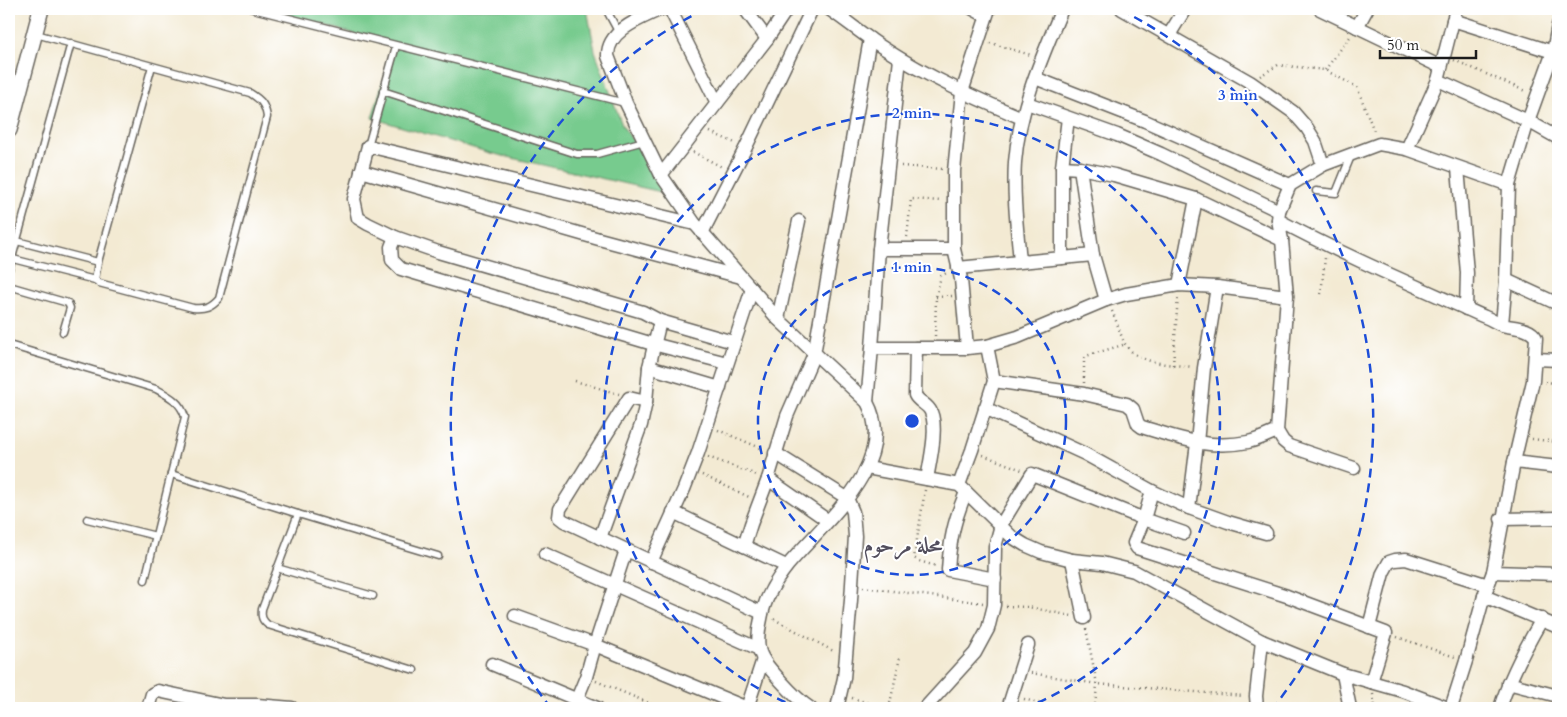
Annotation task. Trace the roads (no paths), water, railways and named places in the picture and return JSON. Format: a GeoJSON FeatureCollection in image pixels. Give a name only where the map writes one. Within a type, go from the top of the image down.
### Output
{"type":"FeatureCollection","features":[{"type":"Feature","properties":{"kind":"street"},"geometry":{"type":"LineString","coordinates":[[9,130],[41,9]]}},
{"type":"Feature","properties":{"kind":"street"},"geometry":{"type":"LineString","coordinates":[[515,616],[594,644],[747,708],[761,654],[758,630],[766,601],[786,566],[847,498],[867,468],[873,448],[874,417],[867,402],[778,319],[698,229],[661,176],[644,141],[626,103],[608,56],[609,44],[636,14],[661,9]]}},
{"type":"Feature","properties":{"kind":"street"},"geometry":{"type":"LineString","coordinates":[[670,9],[717,103]]}},
{"type":"Feature","properties":{"kind":"street"},"geometry":{"type":"LineString","coordinates":[[744,9],[767,39]]}},
{"type":"Feature","properties":{"kind":"street"},"geometry":{"type":"LineString","coordinates":[[661,176],[767,39],[787,9]]}},
{"type":"Feature","properties":{"kind":"street"},"geometry":{"type":"LineString","coordinates":[[698,229],[745,149],[812,9]]}},
{"type":"Feature","properties":{"kind":"street"},"geometry":{"type":"LineString","coordinates":[[829,9],[842,13],[870,39],[900,59],[962,92],[1022,118]]}},
{"type":"Feature","properties":{"kind":"street"},"geometry":{"type":"LineString","coordinates":[[967,348],[961,279],[954,249],[954,170],[962,92],[987,12],[973,9]]}},
{"type":"Feature","properties":{"kind":"street"},"geometry":{"type":"LineString","coordinates":[[1020,261],[1014,177],[1017,145],[1022,118],[1035,78],[1062,9]]}},
{"type":"Feature","properties":{"kind":"street"},"geometry":{"type":"LineString","coordinates":[[1122,9],[1250,82],[1292,112],[1307,128],[1315,141],[1323,165]]}},
{"type":"Feature","properties":{"kind":"street"},"geometry":{"type":"LineString","coordinates":[[1169,35],[1185,9]]}},
{"type":"Feature","properties":{"kind":"street"},"geometry":{"type":"LineString","coordinates":[[1320,9],[1441,68],[1558,138]]}},
{"type":"Feature","properties":{"kind":"street"},"geometry":{"type":"LineString","coordinates":[[1357,27],[1367,9]]}},
{"type":"Feature","properties":{"kind":"street"},"geometry":{"type":"LineString","coordinates":[[1407,149],[1441,68],[1454,15],[1553,52]]}},
{"type":"Feature","properties":{"kind":"street"},"geometry":{"type":"LineString","coordinates":[[1502,324],[1506,280],[1509,185],[1528,121],[1553,52],[1558,25]]}},
{"type":"Feature","properties":{"kind":"street"},"geometry":{"type":"LineString","coordinates":[[744,546],[768,479],[787,416],[814,354],[870,39]]}},
{"type":"Feature","properties":{"kind":"street"},"geometry":{"type":"LineString","coordinates":[[867,402],[879,248],[900,59]]}},
{"type":"Feature","properties":{"kind":"street"},"geometry":{"type":"LineString","coordinates":[[1035,78],[1145,120],[1290,185]]}},
{"type":"Feature","properties":{"kind":"street"},"geometry":{"type":"LineString","coordinates":[[867,468],[928,479],[962,489],[1012,537],[1025,545],[1041,552],[1072,560],[1102,563],[1134,571],[1262,641],[1343,674],[1403,691],[1450,708],[1492,572],[1501,519],[1533,381],[1536,359],[1536,338],[1534,334],[1502,324],[1466,309],[1326,244],[1279,215],[1161,154],[1117,135],[1027,103]]}},
{"type":"Feature","properties":{"kind":"street"},"geometry":{"type":"LineString","coordinates":[[1062,258],[1062,167],[1068,118]]}},
{"type":"Feature","properties":{"kind":"street"},"geometry":{"type":"LineString","coordinates":[[1354,468],[1289,446],[1283,441],[1277,431],[1287,296],[1279,215],[1290,185],[1323,165],[1379,144],[1407,149],[1509,185]]}},
{"type":"Feature","properties":{"kind":"street"},"geometry":{"type":"LineString","coordinates":[[698,229],[368,146],[354,199],[358,218],[394,237],[438,252],[643,312],[660,320],[733,342]]}},
{"type":"Feature","properties":{"kind":"street"},"geometry":{"type":"LineString","coordinates":[[1062,167],[1080,168],[1114,175],[1196,199],[1282,240]]}},
{"type":"Feature","properties":{"kind":"street"},"geometry":{"type":"LineString","coordinates":[[1080,168],[1093,255],[1106,300]]}},
{"type":"Feature","properties":{"kind":"street"},"geometry":{"type":"LineString","coordinates":[[1458,168],[1467,273],[1466,309]]}},
{"type":"Feature","properties":{"kind":"street"},"geometry":{"type":"LineString","coordinates":[[361,171],[598,239],[741,277]]}},
{"type":"Feature","properties":{"kind":"street"},"geometry":{"type":"LineString","coordinates":[[1179,284],[1196,199]]}},
{"type":"Feature","properties":{"kind":"street"},"geometry":{"type":"LineString","coordinates":[[778,319],[799,221]]}},
{"type":"Feature","properties":{"kind":"street"},"geometry":{"type":"LineString","coordinates":[[394,237],[391,247],[392,260],[401,269],[653,344],[727,364]]}},
{"type":"Feature","properties":{"kind":"street"},"geometry":{"type":"LineString","coordinates":[[879,248],[954,249]]}},
{"type":"Feature","properties":{"kind":"street"},"geometry":{"type":"LineString","coordinates":[[958,268],[1093,255]]}},
{"type":"Feature","properties":{"kind":"street"},"geometry":{"type":"LineString","coordinates":[[1506,280],[1558,304]]}},
{"type":"Feature","properties":{"kind":"street"},"geometry":{"type":"LineString","coordinates":[[872,348],[967,348],[987,346],[1018,337],[1106,300],[1179,284],[1287,296]]}},
{"type":"Feature","properties":{"kind":"street"},"geometry":{"type":"LineString","coordinates":[[1189,508],[1204,368],[1217,287]]}},
{"type":"Feature","properties":{"kind":"street"},"geometry":{"type":"LineString","coordinates":[[651,562],[698,453],[752,288]]}},
{"type":"Feature","properties":{"kind":"street"},"geometry":{"type":"LineString","coordinates":[[600,538],[641,425],[646,402],[653,344],[660,320]]}},
{"type":"Feature","properties":{"kind":"street"},"geometry":{"type":"LineString","coordinates":[[987,346],[994,381],[962,489],[952,533],[948,570],[995,579]]}},
{"type":"Feature","properties":{"kind":"street"},"geometry":{"type":"LineString","coordinates":[[916,348],[915,395],[931,411],[934,423],[928,479]]}},
{"type":"Feature","properties":{"kind":"street"},"geometry":{"type":"LineString","coordinates":[[1536,359],[1558,360]]}},
{"type":"Feature","properties":{"kind":"street"},"geometry":{"type":"LineString","coordinates":[[649,367],[720,388]]}},
{"type":"Feature","properties":{"kind":"street"},"geometry":{"type":"LineString","coordinates":[[994,381],[1084,394],[1127,404],[1133,409],[1138,424],[1142,427],[1197,443],[1248,442],[1277,431]]}},
{"type":"Feature","properties":{"kind":"street"},"geometry":{"type":"LineString","coordinates":[[646,402],[629,398],[558,513],[561,520],[762,613]]}},
{"type":"Feature","properties":{"kind":"street"},"geometry":{"type":"LineString","coordinates":[[985,408],[1077,450],[1152,491],[1189,508],[1266,533]]}},
{"type":"Feature","properties":{"kind":"street"},"geometry":{"type":"LineString","coordinates":[[775,453],[847,498],[854,520],[846,658],[841,695],[837,708]]}},
{"type":"Feature","properties":{"kind":"street"},"geometry":{"type":"LineString","coordinates":[[1514,462],[1558,468]]}},
{"type":"Feature","properties":{"kind":"street"},"geometry":{"type":"LineString","coordinates":[[929,707],[980,646],[988,629],[994,605],[995,552],[1001,525],[1032,474],[1144,520],[1184,533]]}},
{"type":"Feature","properties":{"kind":"street"},"geometry":{"type":"LineString","coordinates":[[768,479],[827,520]]}},
{"type":"Feature","properties":{"kind":"street"},"geometry":{"type":"LineString","coordinates":[[1152,491],[1144,520],[1134,543],[1137,548],[1287,596],[1386,633],[1371,682]]}},
{"type":"Feature","properties":{"kind":"street"},"geometry":{"type":"LineString","coordinates":[[673,512],[786,566]]}},
{"type":"Feature","properties":{"kind":"street"},"geometry":{"type":"LineString","coordinates":[[1501,519],[1558,518]]}},
{"type":"Feature","properties":{"kind":"street"},"geometry":{"type":"LineString","coordinates":[[577,699],[586,677],[594,644],[616,585],[626,550]]}},
{"type":"Feature","properties":{"kind":"street"},"geometry":{"type":"LineString","coordinates":[[545,554],[616,585],[761,654],[792,694],[810,708]]}},
{"type":"Feature","properties":{"kind":"street"},"geometry":{"type":"LineString","coordinates":[[1369,627],[1383,573],[1389,562],[1406,559],[1486,590],[1558,626]]}},
{"type":"Feature","properties":{"kind":"street"},"geometry":{"type":"LineString","coordinates":[[1072,560],[1084,618]]}},
{"type":"Feature","properties":{"kind":"street"},"geometry":{"type":"LineString","coordinates":[[1492,572],[1558,574]]}},
{"type":"Feature","properties":{"kind":"street"},"geometry":{"type":"LineString","coordinates":[[1500,708],[1508,683],[1522,652],[1542,619]]}},
{"type":"Feature","properties":{"kind":"street"},"geometry":{"type":"LineString","coordinates":[[1256,702],[1262,641]]}},
{"type":"Feature","properties":{"kind":"street"},"geometry":{"type":"LineString","coordinates":[[1008,708],[1028,645]]}},
{"type":"Feature","properties":{"kind":"street"},"geometry":{"type":"LineString","coordinates":[[492,664],[597,708]]}},
{"type":"Feature","properties":{"kind":"street"},"geometry":{"type":"LineString","coordinates":[[1343,674],[1350,708]]}},
{"type":"Feature","properties":{"kind":"street"},"geometry":{"type":"LineString","coordinates":[[1508,683],[1554,695]]}},
{"type":"Feature","properties":{"kind":"street"},"geometry":{"type":"LineString","coordinates":[[148,708],[152,694],[158,691],[224,706],[257,705],[292,708]]}},
{"type":"Feature","properties":{"kind":"lane"},"geometry":{"type":"LineString","coordinates":[[253,9],[626,103]]}},
{"type":"Feature","properties":{"kind":"lane"},"geometry":{"type":"LineString","coordinates":[[606,9],[619,33]]}},
{"type":"Feature","properties":{"kind":"lane"},"geometry":{"type":"LineString","coordinates":[[10,258],[193,308],[203,309],[213,306],[220,298],[267,117],[266,106],[260,99],[250,93],[34,33]]}},
{"type":"Feature","properties":{"kind":"lane"},"geometry":{"type":"LineString","coordinates":[[9,269],[10,258],[17,241],[71,43]]}},
{"type":"Feature","properties":{"kind":"lane"},"geometry":{"type":"LineString","coordinates":[[368,146],[396,46]]}},
{"type":"Feature","properties":{"kind":"lane"},"geometry":{"type":"LineString","coordinates":[[95,280],[98,262],[152,66]]}},
{"type":"Feature","properties":{"kind":"lane"},"geometry":{"type":"LineString","coordinates":[[383,91],[577,154],[597,154],[644,141]]}},
{"type":"Feature","properties":{"kind":"lane"},"geometry":{"type":"LineString","coordinates":[[1316,191],[1336,193],[1351,154]]}},
{"type":"Feature","properties":{"kind":"lane"},"geometry":{"type":"LineString","coordinates":[[9,239],[98,262]]}},
{"type":"Feature","properties":{"kind":"lane"},"geometry":{"type":"LineString","coordinates":[[9,286],[68,303],[70,308],[63,332]]}},
{"type":"Feature","properties":{"kind":"lane"},"geometry":{"type":"LineString","coordinates":[[9,345],[156,389],[168,395],[183,408],[185,417],[145,580]]}},
{"type":"Feature","properties":{"kind":"lane"},"geometry":{"type":"LineString","coordinates":[[171,474],[438,556]]}},
{"type":"Feature","properties":{"kind":"lane"},"geometry":{"type":"LineString","coordinates":[[298,514],[262,609],[261,615],[264,621],[268,625],[414,670]]}},
{"type":"Feature","properties":{"kind":"lane"},"geometry":{"type":"LineString","coordinates":[[87,519],[156,536]]}},
{"type":"Feature","properties":{"kind":"lane"},"geometry":{"type":"LineString","coordinates":[[277,568],[373,596]]}},
{"type":"Feature","properties":{"kind":"district","name":"محلة مرحوم"},"geometry":{"type":"Point","coordinates":[903,545]}}]}
